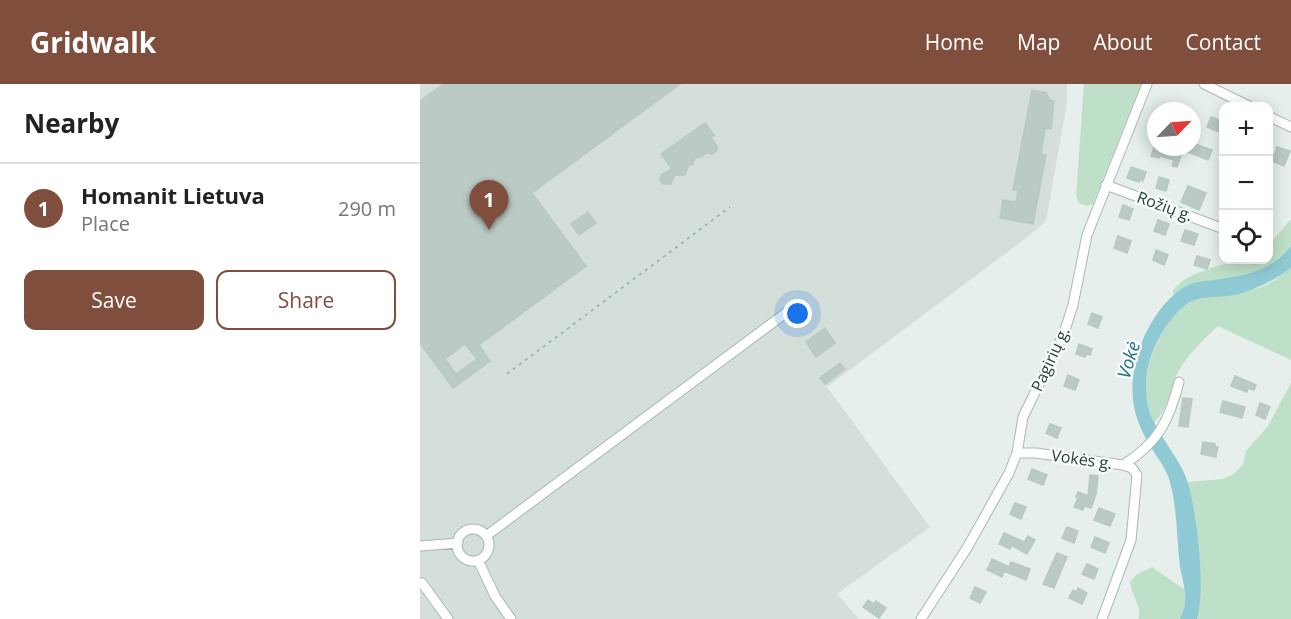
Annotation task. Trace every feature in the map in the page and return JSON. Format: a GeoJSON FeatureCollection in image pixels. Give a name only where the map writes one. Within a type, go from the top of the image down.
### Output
{"type":"FeatureCollection","features":[{"type":"Feature","properties":{"kind":"street","name":"Pagirių g."},"geometry":{"type":"LineString","coordinates":[[921,619],[969,545],[1009,473],[1017,453],[1023,417],[1064,333],[1074,305],[1087,235],[1147,84]]}},
{"type":"Feature","properties":{"kind":"street"},"geometry":{"type":"LineString","coordinates":[[1204,84],[1242,102]]}},
{"type":"Feature","properties":{"kind":"street"},"geometry":{"type":"LineString","coordinates":[[1273,118],[1291,127]]}},
{"type":"Feature","properties":{"kind":"street","name":"Rožių g."},"geometry":{"type":"LineString","coordinates":[[1106,185],[1219,227]]}},
{"type":"Feature","properties":{"kind":"street"},"geometry":{"type":"LineString","coordinates":[[486,536],[787,312]]}},
{"type":"Feature","properties":{"kind":"street"},"geometry":{"type":"LineString","coordinates":[[1123,465],[1148,446],[1161,431],[1179,382]]}},
{"type":"Feature","properties":{"kind":"street","name":"Vokės g."},"geometry":{"type":"LineString","coordinates":[[1017,453],[1036,453],[1123,465],[1132,468],[1137,475],[1131,540],[1102,619]]}},
{"type":"Feature","properties":{"kind":"street"},"geometry":{"type":"LineString","coordinates":[[468,530],[479,530],[486,536],[489,549],[478,560],[465,558],[461,554],[459,538],[468,530]]}},
{"type":"Feature","properties":{"kind":"street"},"geometry":{"type":"LineString","coordinates":[[420,546],[458,543]]}},
{"type":"Feature","properties":{"kind":"street"},"geometry":{"type":"LineString","coordinates":[[478,560],[495,596],[510,619]]}},
{"type":"Feature","properties":{"kind":"street"},"geometry":{"type":"LineString","coordinates":[[420,584],[422,583],[448,619]]}},
{"type":"Feature","properties":{"kind":"path"},"geometry":{"type":"LineString","coordinates":[[507,374],[730,207]]}},
{"type":"Feature","properties":{"kind":"shaded area"},"geometry":{"type":"Polygon","coordinates":[[[420,84],[1067,84],[1067,103],[1046,221],[827,387],[930,527],[837,594],[859,619],[420,619],[420,84]]]}},
{"type":"Feature","properties":{"kind":"green space"},"geometry":{"type":"Polygon","coordinates":[[[1084,84],[1141,84],[1093,204],[1086,206],[1079,203],[1076,196],[1084,84]]]}},
{"type":"Feature","properties":{"kind":"green space"},"geometry":{"type":"Polygon","coordinates":[[[1291,219],[1291,246],[1273,263],[1273,240],[1291,219]]]}},
{"type":"Feature","properties":{"kind":"green space"},"geometry":{"type":"Polygon","coordinates":[[[1224,264],[1271,264],[1240,277],[1198,283],[1174,296],[1173,292],[1177,286],[1204,270],[1224,264]]]}},
{"type":"Feature","properties":{"kind":"green space"},"geometry":{"type":"Polygon","coordinates":[[[1291,268],[1291,360],[1218,326],[1182,365],[1163,411],[1154,423],[1146,397],[1148,371],[1157,343],[1172,318],[1192,301],[1218,294],[1256,289],[1291,268]]]}},
{"type":"Feature","properties":{"kind":"green space"},"geometry":{"type":"Polygon","coordinates":[[[1291,383],[1291,619],[1197,619],[1200,603],[1196,533],[1188,482],[1223,479],[1232,475],[1243,465],[1246,451],[1268,426],[1291,383]]]}},
{"type":"Feature","properties":{"kind":"green space"},"geometry":{"type":"Polygon","coordinates":[[[1152,567],[1185,590],[1185,605],[1180,619],[1138,619],[1138,605],[1130,582],[1136,575],[1152,567]]]}},
{"type":"Feature","properties":{"kind":"water"},"geometry":{"type":"Polygon","coordinates":[[[1291,246],[1291,268],[1271,281],[1234,295],[1207,297],[1188,303],[1171,319],[1149,362],[1146,394],[1149,409],[1155,424],[1185,475],[1197,532],[1200,606],[1197,619],[1180,619],[1185,593],[1180,566],[1174,498],[1166,472],[1146,439],[1135,412],[1132,392],[1136,359],[1152,322],[1159,311],[1178,292],[1195,283],[1240,276],[1259,270],[1273,264],[1291,246]]]}},
{"type":"Feature","properties":{"kind":"building"},"geometry":{"type":"Polygon","coordinates":[[[444,84],[680,84],[532,193],[586,266],[479,345],[490,361],[453,388],[420,343],[420,101],[444,84]],[[465,344],[445,359],[456,374],[477,359],[465,344]]]}},
{"type":"Feature","properties":{"kind":"building"},"geometry":{"type":"Polygon","coordinates":[[[1032,90],[1046,93],[1050,100],[1054,101],[1051,129],[1045,128],[1041,154],[1046,155],[1033,224],[1000,218],[1003,200],[1016,202],[1018,190],[1013,190],[1032,90]]]}},
{"type":"Feature","properties":{"kind":"building"},"geometry":{"type":"Polygon","coordinates":[[[1211,117],[1219,120],[1219,132],[1207,127],[1211,117]]]}},
{"type":"Feature","properties":{"kind":"building"},"geometry":{"type":"Polygon","coordinates":[[[705,123],[714,135],[711,138],[717,146],[717,151],[695,158],[693,164],[688,166],[685,175],[675,175],[671,184],[663,184],[660,180],[661,175],[672,169],[661,154],[705,123]]]}},
{"type":"Feature","properties":{"kind":"building"},"geometry":{"type":"Polygon","coordinates":[[[1201,146],[1212,150],[1208,160],[1198,156],[1201,156],[1201,146]]]}},
{"type":"Feature","properties":{"kind":"building"},"geometry":{"type":"Polygon","coordinates":[[[1277,147],[1290,151],[1284,166],[1273,161],[1277,147]]]}},
{"type":"Feature","properties":{"kind":"building"},"geometry":{"type":"Polygon","coordinates":[[[1160,156],[1181,156],[1177,167],[1172,166],[1174,160],[1160,156]]]}},
{"type":"Feature","properties":{"kind":"building"},"geometry":{"type":"Polygon","coordinates":[[[1131,167],[1146,172],[1143,181],[1127,178],[1131,167]]]}},
{"type":"Feature","properties":{"kind":"building"},"geometry":{"type":"Polygon","coordinates":[[[1159,177],[1169,180],[1166,191],[1156,188],[1159,177]]]}},
{"type":"Feature","properties":{"kind":"building"},"geometry":{"type":"Polygon","coordinates":[[[1188,186],[1206,193],[1199,210],[1181,202],[1188,186]]]}},
{"type":"Feature","properties":{"kind":"building"},"geometry":{"type":"Polygon","coordinates":[[[1123,205],[1133,209],[1129,220],[1119,217],[1123,205]]]}},
{"type":"Feature","properties":{"kind":"building"},"geometry":{"type":"Polygon","coordinates":[[[588,212],[596,223],[579,235],[571,224],[588,212]]]}},
{"type":"Feature","properties":{"kind":"building"},"geometry":{"type":"Polygon","coordinates":[[[1158,220],[1169,224],[1165,235],[1154,231],[1158,220]]]}},
{"type":"Feature","properties":{"kind":"building"},"geometry":{"type":"Polygon","coordinates":[[[1185,230],[1198,234],[1194,245],[1181,241],[1185,230]]]}},
{"type":"Feature","properties":{"kind":"building"},"geometry":{"type":"Polygon","coordinates":[[[1118,236],[1131,241],[1127,253],[1114,248],[1118,236]]]}},
{"type":"Feature","properties":{"kind":"building"},"geometry":{"type":"Polygon","coordinates":[[[1156,250],[1168,255],[1164,265],[1153,260],[1156,250]]]}},
{"type":"Feature","properties":{"kind":"building"},"geometry":{"type":"Polygon","coordinates":[[[1197,256],[1210,260],[1207,269],[1194,265],[1197,256]]]}},
{"type":"Feature","properties":{"kind":"building"},"geometry":{"type":"Polygon","coordinates":[[[1092,313],[1102,317],[1098,328],[1088,324],[1092,313]]]}},
{"type":"Feature","properties":{"kind":"building"},"geometry":{"type":"Polygon","coordinates":[[[825,328],[835,343],[816,357],[806,342],[825,328]]]}},
{"type":"Feature","properties":{"kind":"building"},"geometry":{"type":"Polygon","coordinates":[[[1079,344],[1092,349],[1090,355],[1086,354],[1085,357],[1076,354],[1079,344]]]}},
{"type":"Feature","properties":{"kind":"building"},"geometry":{"type":"Polygon","coordinates":[[[840,363],[845,369],[825,384],[820,378],[840,363]]]}},
{"type":"Feature","properties":{"kind":"building"},"geometry":{"type":"Polygon","coordinates":[[[1068,375],[1079,380],[1075,390],[1064,386],[1068,375]]]}},
{"type":"Feature","properties":{"kind":"building"},"geometry":{"type":"Polygon","coordinates":[[[1235,376],[1256,385],[1254,390],[1248,388],[1247,392],[1231,386],[1235,376]]]}},
{"type":"Feature","properties":{"kind":"building"},"geometry":{"type":"Polygon","coordinates":[[[1183,398],[1192,399],[1188,427],[1179,426],[1183,398]]]}},
{"type":"Feature","properties":{"kind":"building"},"geometry":{"type":"Polygon","coordinates":[[[1223,401],[1245,407],[1242,418],[1220,412],[1223,401]]]}},
{"type":"Feature","properties":{"kind":"building"},"geometry":{"type":"Polygon","coordinates":[[[1260,403],[1270,407],[1265,419],[1256,415],[1260,403]]]}},
{"type":"Feature","properties":{"kind":"building"},"geometry":{"type":"Polygon","coordinates":[[[1050,424],[1061,428],[1057,438],[1046,433],[1050,424]]]}},
{"type":"Feature","properties":{"kind":"building"},"geometry":{"type":"Polygon","coordinates":[[[1203,442],[1215,444],[1215,447],[1218,447],[1216,457],[1201,454],[1203,442]]]}},
{"type":"Feature","properties":{"kind":"building"},"geometry":{"type":"Polygon","coordinates":[[[1032,469],[1047,475],[1043,485],[1028,479],[1032,469]]]}},
{"type":"Feature","properties":{"kind":"building"},"geometry":{"type":"Polygon","coordinates":[[[1090,475],[1098,476],[1096,494],[1091,508],[1084,506],[1083,510],[1074,507],[1078,492],[1088,496],[1090,475]]]}},
{"type":"Feature","properties":{"kind":"building"},"geometry":{"type":"Polygon","coordinates":[[[1015,503],[1026,507],[1021,519],[1010,514],[1015,503]]]}},
{"type":"Feature","properties":{"kind":"building"},"geometry":{"type":"Polygon","coordinates":[[[1099,508],[1115,514],[1110,526],[1094,520],[1099,508]]]}},
{"type":"Feature","properties":{"kind":"building"},"geometry":{"type":"Polygon","coordinates":[[[1067,527],[1078,531],[1074,543],[1062,538],[1067,527]]]}},
{"type":"Feature","properties":{"kind":"building"},"geometry":{"type":"Polygon","coordinates":[[[1004,533],[1024,542],[1028,536],[1035,540],[1027,554],[1011,545],[1010,549],[999,544],[1004,533]]]}},
{"type":"Feature","properties":{"kind":"building"},"geometry":{"type":"Polygon","coordinates":[[[1095,537],[1109,543],[1105,553],[1091,547],[1095,537]]]}},
{"type":"Feature","properties":{"kind":"building"},"geometry":{"type":"Polygon","coordinates":[[[1057,553],[1067,557],[1054,588],[1043,584],[1057,553]]]}},
{"type":"Feature","properties":{"kind":"building"},"geometry":{"type":"Polygon","coordinates":[[[992,559],[1009,567],[1011,562],[1030,569],[1026,580],[1004,571],[1002,577],[987,570],[992,559]]]}},
{"type":"Feature","properties":{"kind":"building"},"geometry":{"type":"Polygon","coordinates":[[[1087,564],[1098,569],[1094,579],[1082,574],[1087,564]]]}},
{"type":"Feature","properties":{"kind":"building"},"geometry":{"type":"Polygon","coordinates":[[[975,587],[986,592],[980,603],[970,598],[975,587]]]}},
{"type":"Feature","properties":{"kind":"building"},"geometry":{"type":"Polygon","coordinates":[[[1078,588],[1087,593],[1082,604],[1069,598],[1073,590],[1076,592],[1078,588]]]}},
{"type":"Feature","properties":{"kind":"building"},"geometry":{"type":"Polygon","coordinates":[[[868,600],[874,604],[876,601],[886,608],[879,618],[863,607],[868,600]]]}},
{"type":"Feature","properties":{"kind":"place","name":"Homanit Lietuva"},"geometry":{"type":"Point","coordinates":[489,230]}},
{"type":"Feature","properties":{"kind":"water label","name":"Vokė"},"geometry":{"type":"Point","coordinates":[1129,360]}}]}
